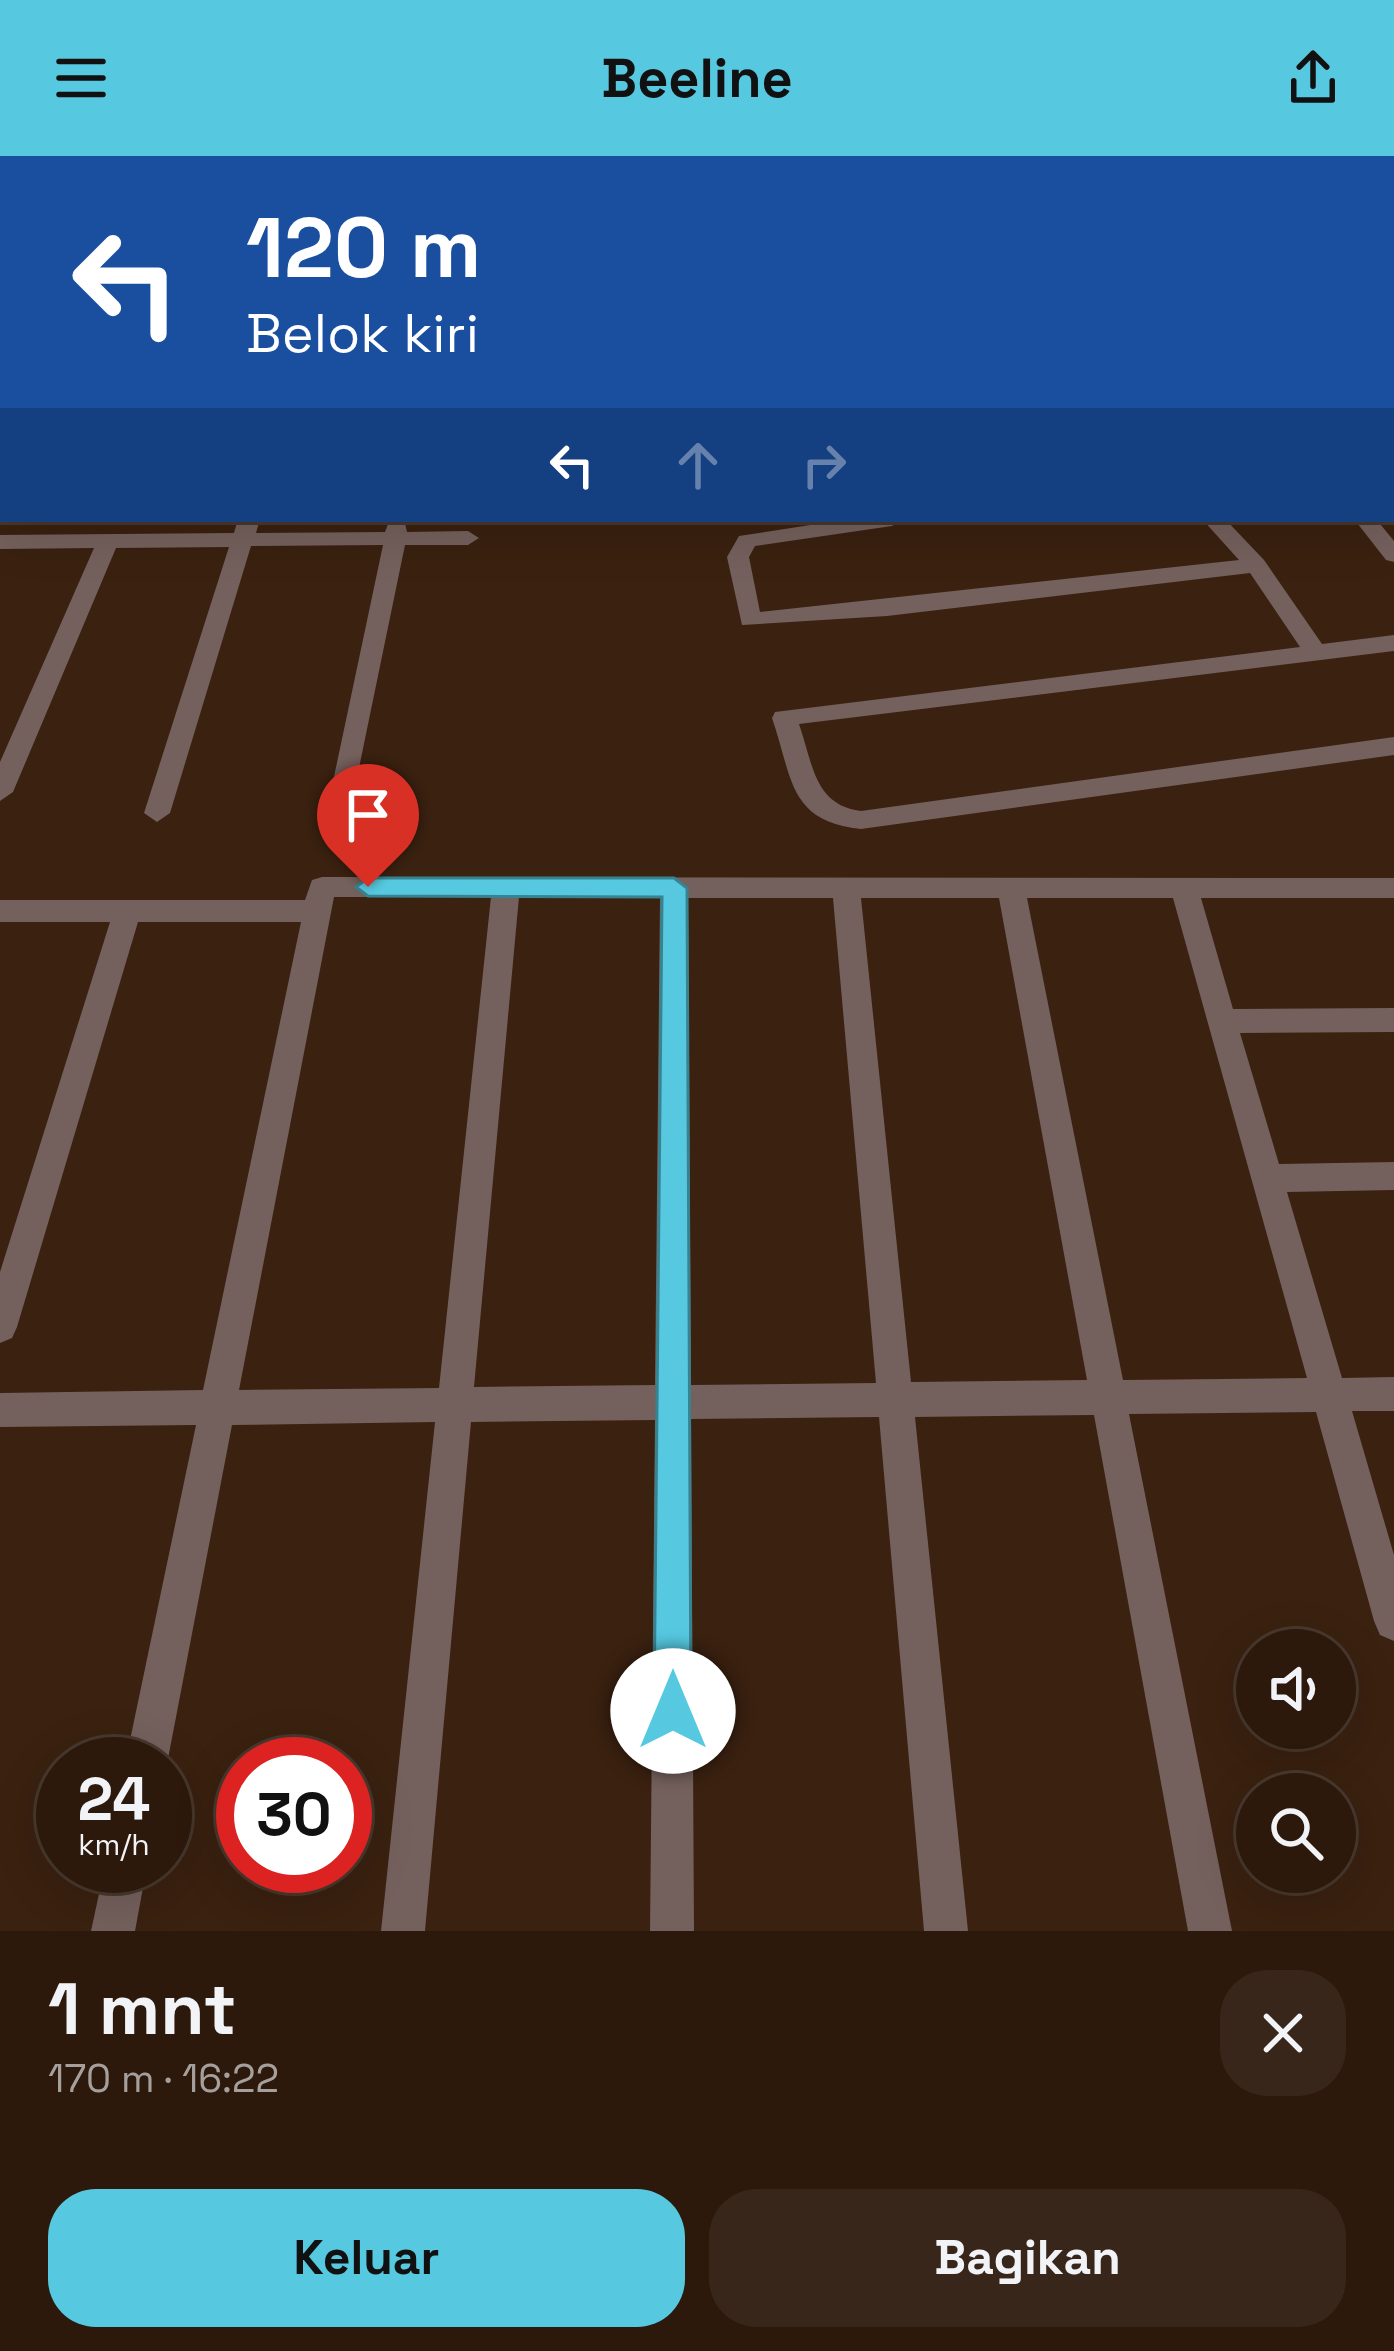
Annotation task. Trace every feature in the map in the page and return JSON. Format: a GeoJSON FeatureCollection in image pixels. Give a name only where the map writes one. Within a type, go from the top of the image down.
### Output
{"type":"FeatureCollection","features":[{"type":"Feature","properties":{"kind":"street"},"geometry":{"type":"LineString","coordinates":[[872,522],[747,541],[738,557],[750,620],[887,609],[1256,565]]}},
{"type":"Feature","properties":{"kind":"street"},"geometry":{"type":"LineString","coordinates":[[1216,522],[1256,565],[1316,652]]}},
{"type":"Feature","properties":{"kind":"street"},"geometry":{"type":"LineString","coordinates":[[1367,522],[1394,555]]}},
{"type":"Feature","properties":{"kind":"street"},"geometry":{"type":"LineString","coordinates":[[338,824],[397,529]]}},
{"type":"Feature","properties":{"kind":"street"},"geometry":{"type":"LineString","coordinates":[[0,542],[108,542],[245,530],[397,529],[468,538]]}},
{"type":"Feature","properties":{"kind":"street"},"geometry":{"type":"LineString","coordinates":[[157,813],[245,530]]}},
{"type":"Feature","properties":{"kind":"street"},"geometry":{"type":"LineString","coordinates":[[0,792],[108,542]]}},
{"type":"Feature","properties":{"kind":"street"},"geometry":{"type":"LineString","coordinates":[[1394,643],[784,718],[816,806],[835,817],[861,820],[1394,746]]}},
{"type":"Feature","properties":{"kind":"street"},"geometry":{"type":"LineString","coordinates":[[151,1737],[322,887],[1394,888]]}},
{"type":"Feature","properties":{"kind":"street"},"geometry":{"type":"LineString","coordinates":[[404,1931],[506,887]]}},
{"type":"Feature","properties":{"kind":"street"},"geometry":{"type":"LineString","coordinates":[[672,1931],[674,888]]}},
{"type":"Feature","properties":{"kind":"street"},"geometry":{"type":"LineString","coordinates":[[846,888],[946,1931]]}},
{"type":"Feature","properties":{"kind":"street"},"geometry":{"type":"LineString","coordinates":[[1011,888],[1210,1931]]}},
{"type":"Feature","properties":{"kind":"street"},"geometry":{"type":"LineString","coordinates":[[1184,888],[1394,1621]]}},
{"type":"Feature","properties":{"kind":"street"},"geometry":{"type":"LineString","coordinates":[[0,911],[317,911]]}},
{"type":"Feature","properties":{"kind":"street"},"geometry":{"type":"LineString","coordinates":[[0,1328],[127,911]]}},
{"type":"Feature","properties":{"kind":"street"},"geometry":{"type":"LineString","coordinates":[[1223,1021],[1394,1020]]}},
{"type":"Feature","properties":{"kind":"street"},"geometry":{"type":"LineString","coordinates":[[1267,1178],[1394,1176]]}},
{"type":"Feature","properties":{"kind":"street"},"geometry":{"type":"LineString","coordinates":[[0,1410],[1394,1394]]}},
{"type":"Feature","properties":{"kind":"street"},"geometry":{"type":"LineString","coordinates":[[113,1931],[121,1893]]}},
{"type":"Feature","properties":{"kind":"route"},"geometry":{"type":"LineString","coordinates":[[368,887],[674,888],[673,1711]]}}]}
